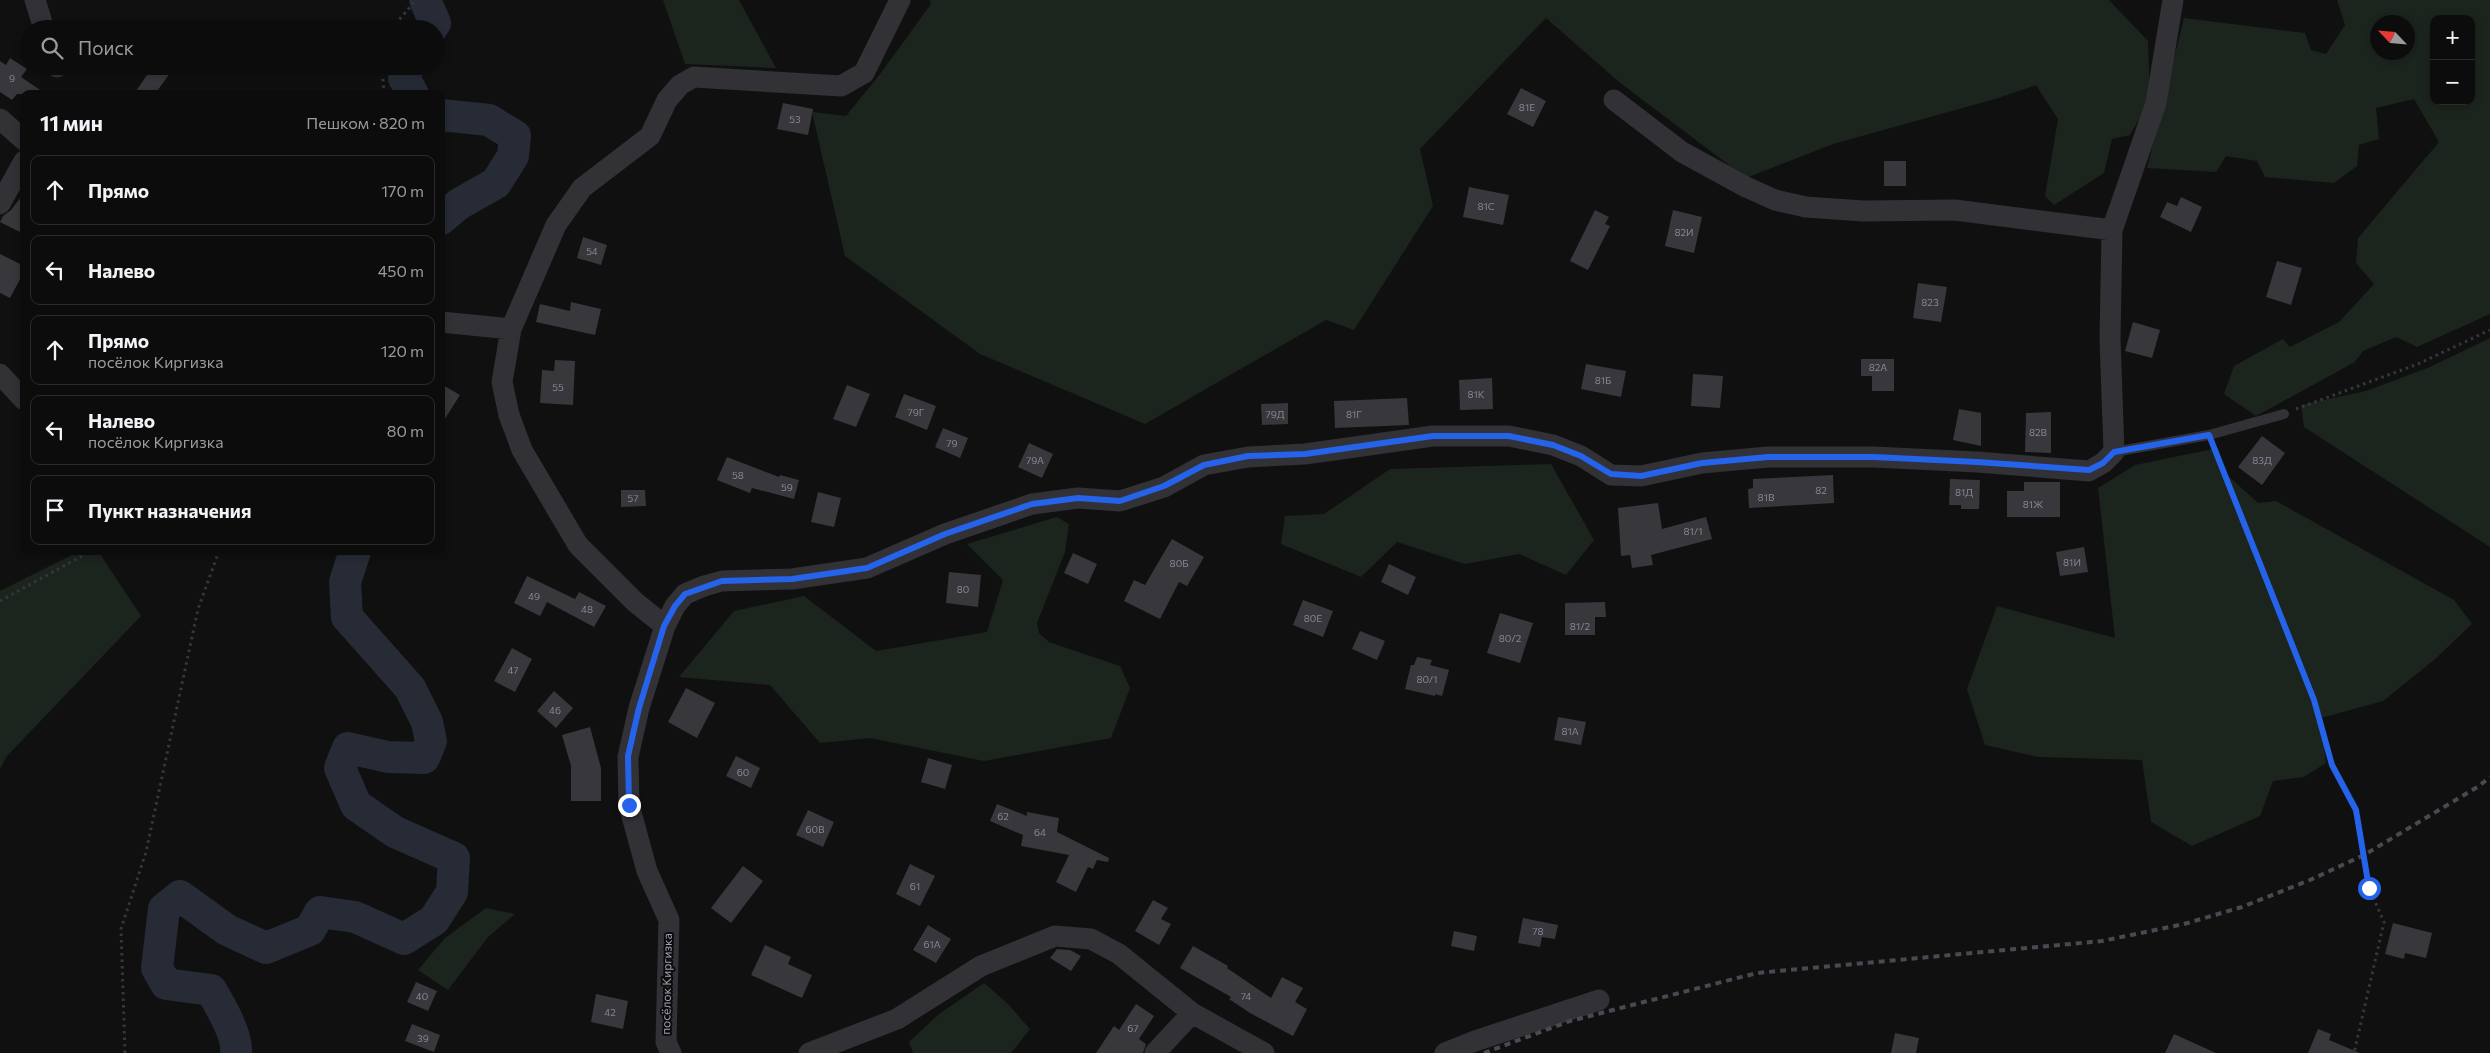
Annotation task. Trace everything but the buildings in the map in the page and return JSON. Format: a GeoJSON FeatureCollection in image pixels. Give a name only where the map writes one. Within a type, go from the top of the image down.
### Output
{"type":"FeatureCollection","features":[{"type":"Feature","properties":{"kind":"street"},"geometry":{"type":"LineString","coordinates":[[35,0],[41,20]]}},
{"type":"Feature","properties":{"kind":"street"},"geometry":{"type":"LineString","coordinates":[[664,626],[635,602],[578,545],[522,450],[509,415],[502,382],[505,355],[511,329],[556,225],[569,204],[582,188],[650,136],[667,100],[680,85],[694,77],[841,86],[864,73],[900,0]]}},
{"type":"Feature","properties":{"kind":"street"},"geometry":{"type":"LineString","coordinates":[[2114,452],[2110,340],[2112,230],[2156,103],[2173,0]]}},
{"type":"Feature","properties":{"kind":"street"},"geometry":{"type":"LineString","coordinates":[[1614,100],[1682,152],[1746,187],[1775,200],[1806,207],[1862,211],[1955,210],[2112,230]]}},
{"type":"Feature","properties":{"kind":"street"},"geometry":{"type":"LineString","coordinates":[[0,119],[20,136]]}},
{"type":"Feature","properties":{"kind":"street"},"geometry":{"type":"LineString","coordinates":[[0,204],[20,168]]}},
{"type":"Feature","properties":{"kind":"street"},"geometry":{"type":"LineString","coordinates":[[445,322],[511,329]]}},
{"type":"Feature","properties":{"kind":"street"},"geometry":{"type":"LineString","coordinates":[[0,374],[20,396]]}},
{"type":"Feature","properties":{"kind":"street","name":"посёлок Киргизка"},"geometry":{"type":"LineString","coordinates":[[671,1053],[666,1042],[669,920],[647,871],[629,805],[628,756],[639,708],[664,626],[675,606],[685,594],[704,586],[722,581],[792,579],[867,568],[945,534],[1032,504],[1078,498],[1120,501],[1164,486],[1204,465],[1248,456],[1305,454],[1433,436],[1509,436],[1553,445],[1581,456],[1611,474],[1641,476],[1702,463],[1768,457],[1874,457],[2089,470],[2103,463],[2114,452]]}},
{"type":"Feature","properties":{"kind":"street"},"geometry":{"type":"LineString","coordinates":[[809,1053],[898,1019],[981,966],[1055,936],[1091,939],[1119,954],[1192,1013],[1264,1053]]}},
{"type":"Feature","properties":{"kind":"street"},"geometry":{"type":"LineString","coordinates":[[1445,1053],[1475,1041],[1599,1000]]}},
{"type":"Feature","properties":{"kind":"street"},"geometry":{"type":"LineString","coordinates":[[1155,1053],[1192,1013]]}},
{"type":"Feature","properties":{"kind":"lane"},"geometry":{"type":"LineString","coordinates":[[2114,452],[2209,435],[2284,414]]}},
{"type":"Feature","properties":{"kind":"path"},"geometry":{"type":"LineString","coordinates":[[399,20],[416,0]]}},
{"type":"Feature","properties":{"kind":"path"},"geometry":{"type":"LineString","coordinates":[[383,75],[384,90]]}},
{"type":"Feature","properties":{"kind":"path"},"geometry":{"type":"LineString","coordinates":[[2284,414],[2418,364],[2490,330]]}},
{"type":"Feature","properties":{"kind":"path"},"geometry":{"type":"LineString","coordinates":[[2209,435],[2314,700],[2332,765],[2356,810],[2369,888],[2384,922],[2354,1053]]}},
{"type":"Feature","properties":{"kind":"path"},"geometry":{"type":"LineString","coordinates":[[0,601],[84,555]]}},
{"type":"Feature","properties":{"kind":"path"},"geometry":{"type":"LineString","coordinates":[[125,1053],[121,929],[146,852],[198,608],[218,555]]}},
{"type":"Feature","properties":{"kind":"shaded area"},"geometry":{"type":"Polygon","coordinates":[[[663,0],[739,0],[776,68],[685,64],[663,0]]]}},
{"type":"Feature","properties":{"kind":"shaded area"},"geometry":{"type":"Polygon","coordinates":[[[930,0],[2109,0],[2148,41],[2150,101],[2130,135],[2112,139],[2104,173],[2054,205],[2045,196],[2058,119],[2036,85],[1995,99],[1833,144],[1746,178],[1619,82],[1546,18],[1420,149],[1433,206],[1354,330],[1326,320],[1145,424],[980,354],[845,256],[812,112],[846,116],[880,74],[931,4],[930,0]]]}},
{"type":"Feature","properties":{"kind":"shaded area"},"geometry":{"type":"Polygon","coordinates":[[[2337,0],[2490,0],[2490,314],[2417,347],[2396,337],[2363,351],[2355,362],[2256,416],[2224,394],[2234,366],[2283,339],[2290,347],[2339,322],[2374,284],[2356,263],[2358,238],[2439,142],[2414,99],[2376,108],[2379,139],[2359,145],[2357,166],[2334,183],[2265,177],[2257,161],[2226,156],[2216,172],[2147,168],[2184,18],[2305,33],[2311,50],[2326,54],[2345,25],[2337,0]]]}},
{"type":"Feature","properties":{"kind":"shaded area"},"geometry":{"type":"Polygon","coordinates":[[[2490,338],[2490,547],[2304,427],[2301,405],[2366,391],[2430,367],[2490,338]]]}},
{"type":"Feature","properties":{"kind":"shaded area"},"geometry":{"type":"Polygon","coordinates":[[[2218,448],[2224,472],[2258,503],[2276,501],[2454,600],[2472,624],[2434,660],[2383,701],[2321,718],[2326,763],[2304,777],[2273,781],[2260,816],[2192,846],[2151,822],[2142,760],[2039,757],[1985,745],[1967,689],[1997,606],[2115,638],[2098,488],[2135,465],[2218,448]]]}},
{"type":"Feature","properties":{"kind":"shaded area"},"geometry":{"type":"Polygon","coordinates":[[[1551,464],[1594,540],[1566,575],[1519,554],[1465,564],[1397,542],[1361,577],[1281,544],[1285,516],[1324,514],[1390,469],[1551,464]]]}},
{"type":"Feature","properties":{"kind":"shaded area"},"geometry":{"type":"Polygon","coordinates":[[[1057,517],[1069,524],[1065,552],[1037,623],[1039,633],[1049,642],[1120,666],[1130,688],[1111,738],[984,761],[870,738],[820,743],[770,685],[679,677],[734,611],[804,596],[876,651],[987,632],[1003,580],[967,544],[1057,517]]]}},
{"type":"Feature","properties":{"kind":"shaded area"},"geometry":{"type":"Polygon","coordinates":[[[72,555],[101,555],[141,616],[7,756],[0,769],[0,591],[72,555]]]}},
{"type":"Feature","properties":{"kind":"shaded area"},"geometry":{"type":"Polygon","coordinates":[[[486,908],[515,914],[488,937],[448,990],[418,970],[445,938],[486,908]]]}},
{"type":"Feature","properties":{"kind":"shaded area"},"geometry":{"type":"Polygon","coordinates":[[[984,983],[1008,1004],[1030,1029],[1011,1053],[913,1053],[909,1042],[939,1014],[984,983]]]}},
{"type":"Feature","properties":{"kind":"waterway"},"geometry":{"type":"LineString","coordinates":[[425,0],[434,20]]}},
{"type":"Feature","properties":{"kind":"waterway"},"geometry":{"type":"LineString","coordinates":[[405,75],[404,78],[411,90]]}},
{"type":"Feature","properties":{"kind":"waterway"},"geometry":{"type":"LineString","coordinates":[[445,115],[489,120],[515,136],[513,156],[496,183],[459,204],[445,216]]}},
{"type":"Feature","properties":{"kind":"waterway"},"geometry":{"type":"LineString","coordinates":[[236,1053],[231,1030],[211,990],[166,984],[157,968],[164,909],[180,896],[227,930],[266,948],[310,930],[320,912],[355,917],[404,939],[434,920],[452,892],[454,858],[395,832],[356,805],[340,768],[348,748],[388,757],[424,758],[431,741],[427,722],[410,688],[347,617],[345,582],[354,555]]}},
{"type":"Feature","properties":{"kind":"railway"},"geometry":{"type":"LineString","coordinates":[[1484,1053],[1570,1021],[1757,973],[2102,941],[2184,924],[2242,907],[2310,880],[2364,855],[2479,786],[2490,777]]}},
{"type":"Feature","properties":{"kind":"route"},"geometry":{"type":"LineString","coordinates":[[629,805],[628,756],[639,708],[664,626],[675,606],[685,594],[722,581],[792,579],[867,568],[945,534],[1032,504],[1078,498],[1120,501],[1164,486],[1204,465],[1248,456],[1305,454],[1433,436],[1509,436],[1553,445],[1581,456],[1611,474],[1641,476],[1702,463],[1768,457],[1874,457],[2089,470],[2103,463],[2114,452],[2209,435],[2314,700],[2332,765],[2356,810],[2369,888]]}}]}
